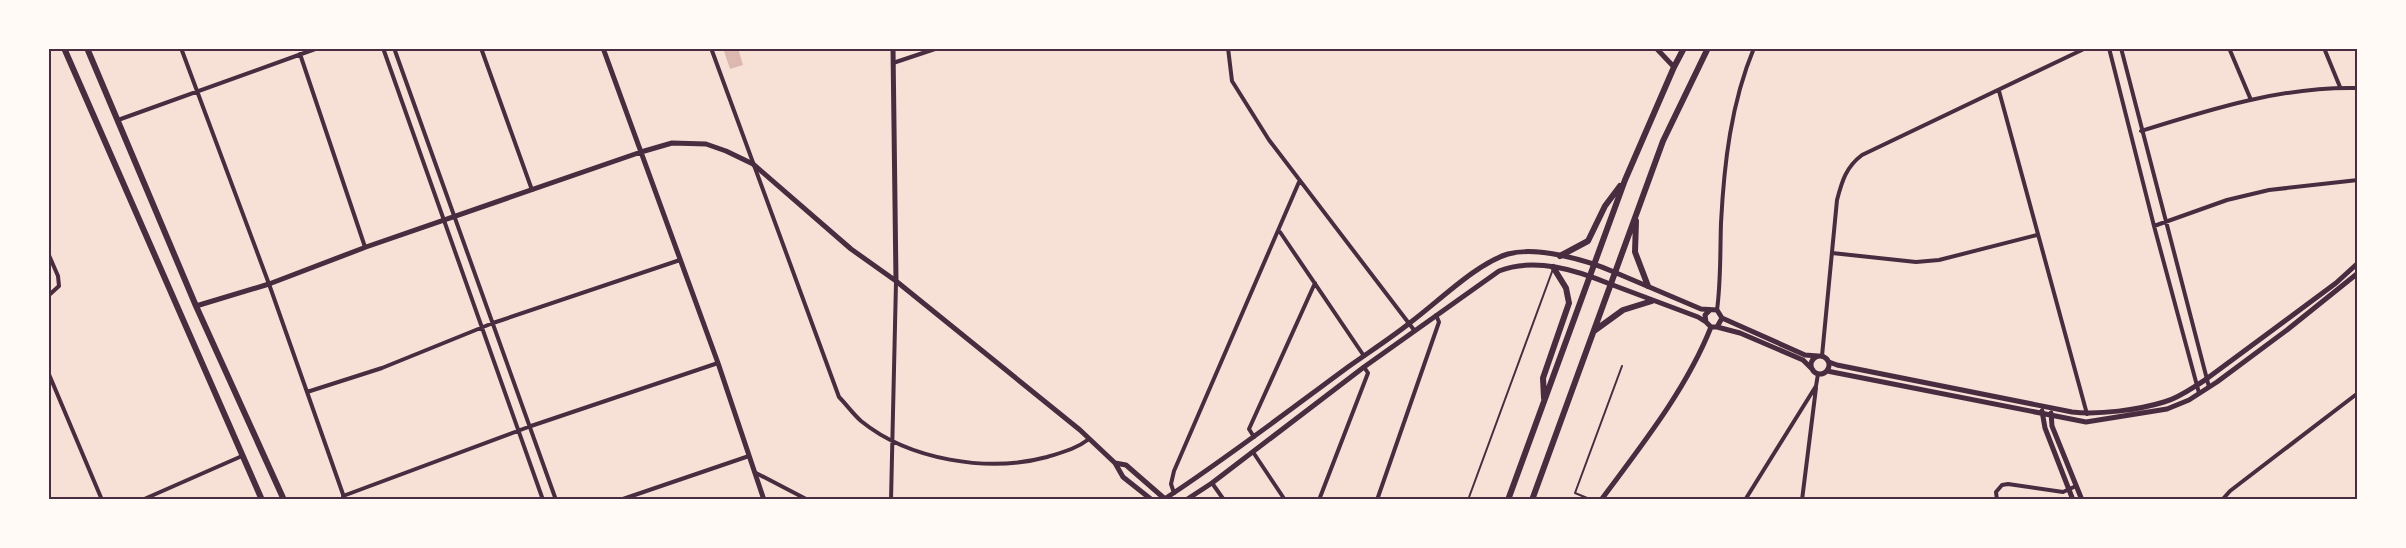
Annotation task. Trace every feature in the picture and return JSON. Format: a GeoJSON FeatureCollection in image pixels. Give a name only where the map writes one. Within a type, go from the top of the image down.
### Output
{"type":"FeatureCollection","features":[{"type":"Feature","properties":{"kind":"main road"},"geometry":{"type":"LineString","coordinates":[[64,48],[262,500]]}},
{"type":"Feature","properties":{"kind":"main road"},"geometry":{"type":"LineString","coordinates":[[87,48],[196,306],[284,500]]}},
{"type":"Feature","properties":{"kind":"main road"},"geometry":{"type":"LineString","coordinates":[[1508,500],[1625,180],[1684,48]]}},
{"type":"Feature","properties":{"kind":"main road"},"geometry":{"type":"LineString","coordinates":[[1532,500],[1663,141],[1708,48]]}},
{"type":"Feature","properties":{"kind":"main road"},"geometry":{"type":"LineString","coordinates":[[1560,256],[1577,249],[1588,241],[1605,206],[1625,180]]}},
{"type":"Feature","properties":{"kind":"main road"},"geometry":{"type":"LineString","coordinates":[[1636,220],[1635,252],[1648,286]]}},
{"type":"Feature","properties":{"kind":"main road"},"geometry":{"type":"LineString","coordinates":[[1545,401],[1544,378],[1569,303],[1566,288],[1553,267]]}},
{"type":"Feature","properties":{"kind":"main road"},"geometry":{"type":"LineString","coordinates":[[1594,332],[1623,310],[1652,301]]}},
{"type":"Feature","properties":{"kind":"street"},"geometry":{"type":"LineString","coordinates":[[181,48],[269,284],[344,498],[518,430],[718,363]]}},
{"type":"Feature","properties":{"kind":"street"},"geometry":{"type":"LineString","coordinates":[[118,120],[318,48]]}},
{"type":"Feature","properties":{"kind":"street"},"geometry":{"type":"LineString","coordinates":[[382,48],[543,500]]}},
{"type":"Feature","properties":{"kind":"street"},"geometry":{"type":"LineString","coordinates":[[394,48],[556,500]]}},
{"type":"Feature","properties":{"kind":"street"},"geometry":{"type":"LineString","coordinates":[[482,48],[532,190]]}},
{"type":"Feature","properties":{"kind":"street"},"geometry":{"type":"LineString","coordinates":[[603,48],[718,363],[764,500]]}},
{"type":"Feature","properties":{"kind":"street"},"geometry":{"type":"LineString","coordinates":[[711,48],[840,397],[860,420],[892,440],[939,458],[984,464],[1028,462],[1077,449],[1089,439]]}},
{"type":"Feature","properties":{"kind":"street"},"geometry":{"type":"LineString","coordinates":[[891,500],[896,281],[893,48]]}},
{"type":"Feature","properties":{"kind":"street"},"geometry":{"type":"LineString","coordinates":[[893,63],[938,48]]}},
{"type":"Feature","properties":{"kind":"street"},"geometry":{"type":"LineString","coordinates":[[1228,48],[1232,81],[1269,140],[1414,330]]}},
{"type":"Feature","properties":{"kind":"street"},"geometry":{"type":"LineString","coordinates":[[1656,48],[1674,67]]}},
{"type":"Feature","properties":{"kind":"street"},"geometry":{"type":"LineString","coordinates":[[1711,325],[1705,315],[1714,310],[1722,275],[1721,224],[1726,158],[1736,100],[1754,48]]}},
{"type":"Feature","properties":{"kind":"street"},"geometry":{"type":"LineString","coordinates":[[1802,500],[1816,386],[1815,372],[1811,363],[1820,356],[1837,200],[1841,184],[1853,162],[1862,155],[2086,48]]}},
{"type":"Feature","properties":{"kind":"street"},"geometry":{"type":"LineString","coordinates":[[2109,48],[2200,394]]}},
{"type":"Feature","properties":{"kind":"street"},"geometry":{"type":"LineString","coordinates":[[2121,48],[2164,223],[2209,388]]}},
{"type":"Feature","properties":{"kind":"street"},"geometry":{"type":"LineString","coordinates":[[2229,48],[2251,100]]}},
{"type":"Feature","properties":{"kind":"street"},"geometry":{"type":"LineString","coordinates":[[2324,48],[2340,87]]}},
{"type":"Feature","properties":{"kind":"street"},"geometry":{"type":"LineString","coordinates":[[300,54],[366,247]]}},
{"type":"Feature","properties":{"kind":"street"},"geometry":{"type":"LineString","coordinates":[[2141,131],[2251,100],[2320,88],[2358,88]]}},
{"type":"Feature","properties":{"kind":"street"},"geometry":{"type":"LineString","coordinates":[[1999,91],[2087,414]]}},
{"type":"Feature","properties":{"kind":"street"},"geometry":{"type":"LineString","coordinates":[[196,306],[269,284],[366,247],[641,152],[672,143],[706,144],[753,165],[851,249],[896,281],[1089,439],[1115,464],[1123,477],[1152,500]]}},
{"type":"Feature","properties":{"kind":"street"},"geometry":{"type":"LineString","coordinates":[[2154,226],[2228,200],[2269,190],[2358,180]]}},
{"type":"Feature","properties":{"kind":"street"},"geometry":{"type":"LineString","coordinates":[[1174,493],[1171,484],[1174,471],[1300,182]]}},
{"type":"Feature","properties":{"kind":"street"},"geometry":{"type":"LineString","coordinates":[[1279,231],[1364,356]]}},
{"type":"Feature","properties":{"kind":"street"},"geometry":{"type":"LineString","coordinates":[[1832,253],[1916,262],[1940,260],[2037,235]]}},
{"type":"Feature","properties":{"kind":"street"},"geometry":{"type":"LineString","coordinates":[[48,253],[58,276],[59,286],[50,295]]}},
{"type":"Feature","properties":{"kind":"street"},"geometry":{"type":"LineString","coordinates":[[1115,464],[1126,465],[1164,499],[1254,437],[1410,323],[1480,268],[1506,255],[1529,253],[1560,256],[1595,264],[1701,309],[1714,310],[1722,318],[1805,355],[1820,356],[1837,365],[2087,414],[2165,402],[2205,380],[2336,283],[2358,263]]}},
{"type":"Feature","properties":{"kind":"street"},"geometry":{"type":"LineString","coordinates":[[307,392],[382,368],[493,323],[680,260]]}},
{"type":"Feature","properties":{"kind":"street"},"geometry":{"type":"LineString","coordinates":[[1186,500],[1212,483],[1435,315],[1499,271],[1519,265],[1553,267],[1590,276],[1698,317],[1711,325],[1740,333],[1803,360],[1815,372],[1827,371],[2086,422],[2167,409],[2200,394],[2287,330],[2358,273]]}},
{"type":"Feature","properties":{"kind":"street"},"geometry":{"type":"LineString","coordinates":[[1254,437],[1249,429],[1315,283]]}},
{"type":"Feature","properties":{"kind":"street"},"geometry":{"type":"LineString","coordinates":[[1377,500],[1439,322],[1435,315]]}},
{"type":"Feature","properties":{"kind":"street"},"geometry":{"type":"LineString","coordinates":[[1601,500],[1645,441],[1687,377],[1702,349],[1711,325],[1722,318]]}},
{"type":"Feature","properties":{"kind":"street"},"geometry":{"type":"LineString","coordinates":[[1827,371],[1829,362]]}},
{"type":"Feature","properties":{"kind":"street"},"geometry":{"type":"LineString","coordinates":[[1319,500],[1368,373],[1364,367]]}},
{"type":"Feature","properties":{"kind":"street"},"geometry":{"type":"LineString","coordinates":[[48,372],[102,500]]}},
{"type":"Feature","properties":{"kind":"street"},"geometry":{"type":"LineString","coordinates":[[1745,500],[1816,386]]}},
{"type":"Feature","properties":{"kind":"street"},"geometry":{"type":"LineString","coordinates":[[2222,500],[2230,491],[2358,393]]}},
{"type":"Feature","properties":{"kind":"street"},"geometry":{"type":"LineString","coordinates":[[2043,406],[2045,428],[2073,500]]}},
{"type":"Feature","properties":{"kind":"street"},"geometry":{"type":"LineString","coordinates":[[2052,408],[2050,415],[2052,426],[2082,500]]}},
{"type":"Feature","properties":{"kind":"street"},"geometry":{"type":"LineString","coordinates":[[1253,452],[1285,500]]}},
{"type":"Feature","properties":{"kind":"street"},"geometry":{"type":"LineString","coordinates":[[142,500],[242,456]]}},
{"type":"Feature","properties":{"kind":"street"},"geometry":{"type":"LineString","coordinates":[[620,500],[749,456]]}},
{"type":"Feature","properties":{"kind":"street"},"geometry":{"type":"LineString","coordinates":[[756,472],[808,500]]}},
{"type":"Feature","properties":{"kind":"street"},"geometry":{"type":"LineString","coordinates":[[1212,483],[1224,500]]}},
{"type":"Feature","properties":{"kind":"street"},"geometry":{"type":"LineString","coordinates":[[1997,500],[1996,492],[2002,485],[2063,492],[2076,486]]}},
{"type":"Feature","properties":{"kind":"lane"},"geometry":{"type":"LineString","coordinates":[[1468,500],[1553,267]]}},
{"type":"Feature","properties":{"kind":"lane"},"geometry":{"type":"LineString","coordinates":[[1592,500],[1575,493],[1622,366]]}},
{"type":"Feature","properties":{"kind":"shaded area"},"geometry":{"type":"Polygon","coordinates":[[[723,48],[738,48],[743,65],[730,69],[723,48]]]}}]}
